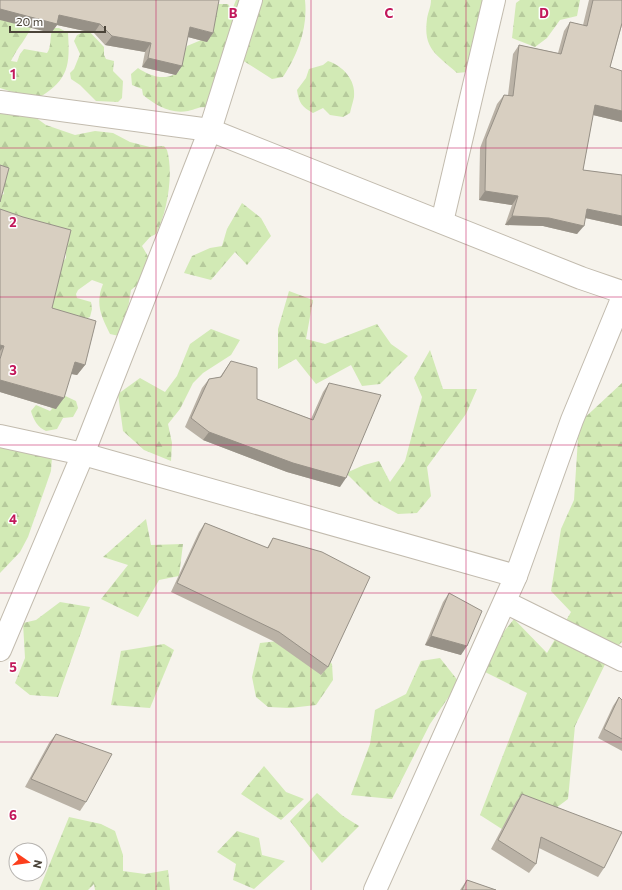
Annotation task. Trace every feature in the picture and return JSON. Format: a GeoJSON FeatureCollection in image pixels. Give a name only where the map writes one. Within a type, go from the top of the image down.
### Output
{"type":"FeatureCollection","features":[{"type":"Feature","properties":{"kind":"street"},"geometry":{"type":"LineString","coordinates":[[0,650],[83,454],[210,130],[251,0]]}},
{"type":"Feature","properties":{"kind":"street"},"geometry":{"type":"LineString","coordinates":[[442,222],[494,0]]}},
{"type":"Feature","properties":{"kind":"street"},"geometry":{"type":"LineString","coordinates":[[0,102],[210,130],[581,278],[622,292]]}},
{"type":"Feature","properties":{"kind":"street"},"geometry":{"type":"LineString","coordinates":[[375,890],[516,576],[572,420],[622,299]]}},
{"type":"Feature","properties":{"kind":"street"},"geometry":{"type":"LineString","coordinates":[[0,436],[83,454],[516,576]]}},
{"type":"Feature","properties":{"kind":"street"},"geometry":{"type":"LineString","coordinates":[[505,602],[622,660]]}},
{"type":"Feature","properties":{"kind":"green space"},"geometry":{"type":"Polygon","coordinates":[[[236,0],[305,0],[305,21],[301,40],[283,77],[272,79],[242,60],[209,108],[206,107],[181,112],[170,110],[153,103],[143,95],[142,89],[132,85],[131,74],[138,68],[148,74],[159,77],[170,76],[180,70],[181,59],[187,46],[206,38],[217,4],[228,4],[232,10],[236,0]]]}},
{"type":"Feature","properties":{"kind":"green space"},"geometry":{"type":"Polygon","coordinates":[[[431,0],[487,0],[467,72],[457,73],[437,55],[429,44],[426,29],[431,0]]]}},
{"type":"Feature","properties":{"kind":"green space"},"geometry":{"type":"Polygon","coordinates":[[[520,0],[580,0],[577,16],[560,20],[547,38],[535,47],[512,38],[516,3],[520,0]]]}},
{"type":"Feature","properties":{"kind":"green space"},"geometry":{"type":"Polygon","coordinates":[[[0,17],[33,23],[11,61],[17,62],[24,49],[47,53],[49,51],[53,28],[59,28],[68,33],[69,54],[66,70],[57,84],[40,97],[25,96],[0,88],[0,17]]]}},
{"type":"Feature","properties":{"kind":"green space"},"geometry":{"type":"Polygon","coordinates":[[[88,30],[104,47],[104,55],[106,59],[114,61],[113,71],[123,81],[122,98],[118,102],[96,101],[80,85],[71,79],[70,73],[74,69],[80,54],[74,41],[77,35],[88,30]]]}},
{"type":"Feature","properties":{"kind":"green space"},"geometry":{"type":"Polygon","coordinates":[[[328,61],[339,66],[351,79],[353,85],[354,97],[350,113],[343,117],[330,115],[323,108],[313,113],[304,107],[299,98],[297,90],[306,78],[309,69],[323,65],[328,61]]]}},
{"type":"Feature","properties":{"kind":"green space"},"geometry":{"type":"Polygon","coordinates":[[[0,105],[28,112],[46,125],[75,135],[95,131],[113,133],[130,142],[150,147],[164,146],[167,150],[170,170],[166,205],[156,234],[150,237],[142,246],[153,265],[140,283],[131,290],[125,326],[119,336],[110,334],[100,310],[99,298],[103,284],[92,280],[78,290],[76,294],[77,298],[91,302],[92,309],[90,317],[82,320],[50,312],[61,264],[66,258],[66,247],[0,230],[0,196],[4,194],[0,177],[0,105]]]}},
{"type":"Feature","properties":{"kind":"green space"},"geometry":{"type":"Polygon","coordinates":[[[242,203],[261,218],[271,236],[247,265],[235,252],[211,280],[184,273],[192,256],[210,248],[222,246],[227,229],[242,203]]]}},
{"type":"Feature","properties":{"kind":"green space"},"geometry":{"type":"Polygon","coordinates":[[[289,291],[313,300],[306,339],[325,344],[377,324],[391,344],[408,356],[380,384],[362,386],[351,365],[316,384],[296,359],[278,369],[278,329],[289,291]]]}},
{"type":"Feature","properties":{"kind":"green space"},"geometry":{"type":"Polygon","coordinates":[[[211,329],[240,340],[231,355],[203,373],[193,383],[180,409],[168,424],[172,443],[171,461],[144,450],[123,431],[118,394],[140,378],[165,392],[177,376],[190,344],[211,329]]]}},
{"type":"Feature","properties":{"kind":"green space"},"geometry":{"type":"Polygon","coordinates":[[[430,350],[443,389],[477,389],[466,414],[427,467],[431,496],[417,513],[398,514],[374,501],[346,473],[364,465],[379,461],[390,482],[405,461],[422,397],[414,378],[430,350]]]}},
{"type":"Feature","properties":{"kind":"green space"},"geometry":{"type":"Polygon","coordinates":[[[622,383],[622,642],[611,652],[575,726],[568,799],[516,838],[480,815],[527,693],[475,667],[514,619],[547,653],[571,612],[551,591],[561,529],[574,500],[579,423],[622,383]]]}},
{"type":"Feature","properties":{"kind":"green space"},"geometry":{"type":"Polygon","coordinates":[[[61,394],[76,401],[78,408],[73,417],[63,418],[57,429],[46,431],[36,423],[31,411],[36,405],[50,411],[52,409],[48,402],[61,394]]]}},
{"type":"Feature","properties":{"kind":"green space"},"geometry":{"type":"Polygon","coordinates":[[[8,446],[52,456],[51,471],[28,537],[20,552],[0,573],[0,448],[8,446]]]}},
{"type":"Feature","properties":{"kind":"green space"},"geometry":{"type":"Polygon","coordinates":[[[146,519],[151,545],[183,544],[179,576],[159,580],[138,617],[101,599],[128,565],[103,557],[146,519]]]}},
{"type":"Feature","properties":{"kind":"green space"},"geometry":{"type":"Polygon","coordinates":[[[60,602],[90,607],[58,697],[30,695],[15,683],[25,658],[23,623],[36,620],[60,602]]]}},
{"type":"Feature","properties":{"kind":"green space"},"geometry":{"type":"Polygon","coordinates":[[[278,641],[322,654],[332,664],[333,680],[316,705],[290,708],[268,707],[256,697],[252,677],[260,643],[278,641]]]}},
{"type":"Feature","properties":{"kind":"green space"},"geometry":{"type":"Polygon","coordinates":[[[164,644],[174,650],[150,708],[111,705],[121,651],[164,644]]]}},
{"type":"Feature","properties":{"kind":"green space"},"geometry":{"type":"Polygon","coordinates":[[[440,658],[459,682],[430,724],[392,799],[351,795],[370,744],[375,710],[406,694],[421,661],[440,658]]]}},
{"type":"Feature","properties":{"kind":"green space"},"geometry":{"type":"Polygon","coordinates":[[[264,766],[286,792],[304,799],[281,820],[241,794],[264,766]]]}},
{"type":"Feature","properties":{"kind":"green space"},"geometry":{"type":"Polygon","coordinates":[[[317,793],[343,816],[359,826],[322,863],[290,821],[317,793]]]}},
{"type":"Feature","properties":{"kind":"green space"},"geometry":{"type":"Polygon","coordinates":[[[69,817],[101,824],[115,831],[123,855],[123,871],[145,874],[168,870],[170,890],[95,890],[94,884],[88,890],[39,890],[42,882],[48,882],[48,868],[69,817]]]}},
{"type":"Feature","properties":{"kind":"green space"},"geometry":{"type":"Polygon","coordinates":[[[237,831],[259,838],[262,855],[285,861],[254,889],[233,880],[236,864],[217,852],[237,831]]]}},
{"type":"Feature","properties":{"kind":"building"},"geometry":{"type":"Polygon","coordinates":[[[0,0],[219,0],[213,33],[190,27],[182,66],[148,58],[151,43],[112,36],[100,24],[59,15],[57,24],[0,9],[0,0]]]}},
{"type":"Feature","properties":{"kind":"building"},"geometry":{"type":"Polygon","coordinates":[[[593,0],[622,0],[622,23],[610,67],[622,71],[622,111],[595,105],[583,170],[622,175],[622,216],[587,209],[584,226],[549,218],[512,216],[518,196],[485,191],[486,139],[504,95],[513,96],[519,45],[561,54],[570,22],[587,26],[593,0]]]}},
{"type":"Feature","properties":{"kind":"building"},"geometry":{"type":"Polygon","coordinates":[[[0,165],[9,168],[0,202],[0,165]]]}},
{"type":"Feature","properties":{"kind":"building"},"geometry":{"type":"Polygon","coordinates":[[[0,209],[71,230],[52,308],[96,321],[85,365],[75,362],[64,398],[0,380],[0,359],[4,346],[0,345],[0,209]]]}},
{"type":"Feature","properties":{"kind":"building"},"geometry":{"type":"Polygon","coordinates":[[[231,361],[257,368],[257,399],[313,420],[329,383],[381,395],[346,478],[293,463],[209,432],[191,418],[209,379],[221,377],[231,361]]]}},
{"type":"Feature","properties":{"kind":"building"},"geometry":{"type":"Polygon","coordinates":[[[205,523],[268,548],[273,538],[322,552],[370,577],[328,667],[279,632],[177,583],[205,523]]]}},
{"type":"Feature","properties":{"kind":"building"},"geometry":{"type":"Polygon","coordinates":[[[449,593],[482,611],[467,646],[431,636],[449,593]]]}},
{"type":"Feature","properties":{"kind":"building"},"geometry":{"type":"Polygon","coordinates":[[[619,697],[622,700],[622,739],[604,729],[619,697]]]}},
{"type":"Feature","properties":{"kind":"building"},"geometry":{"type":"Polygon","coordinates":[[[56,734],[112,754],[86,802],[31,779],[56,734]]]}},
{"type":"Feature","properties":{"kind":"building"},"geometry":{"type":"Polygon","coordinates":[[[522,794],[622,832],[604,868],[541,837],[536,864],[498,840],[522,794]]]}},
{"type":"Feature","properties":{"kind":"building"},"geometry":{"type":"Polygon","coordinates":[[[467,880],[496,890],[462,890],[467,880]]]}}]}
